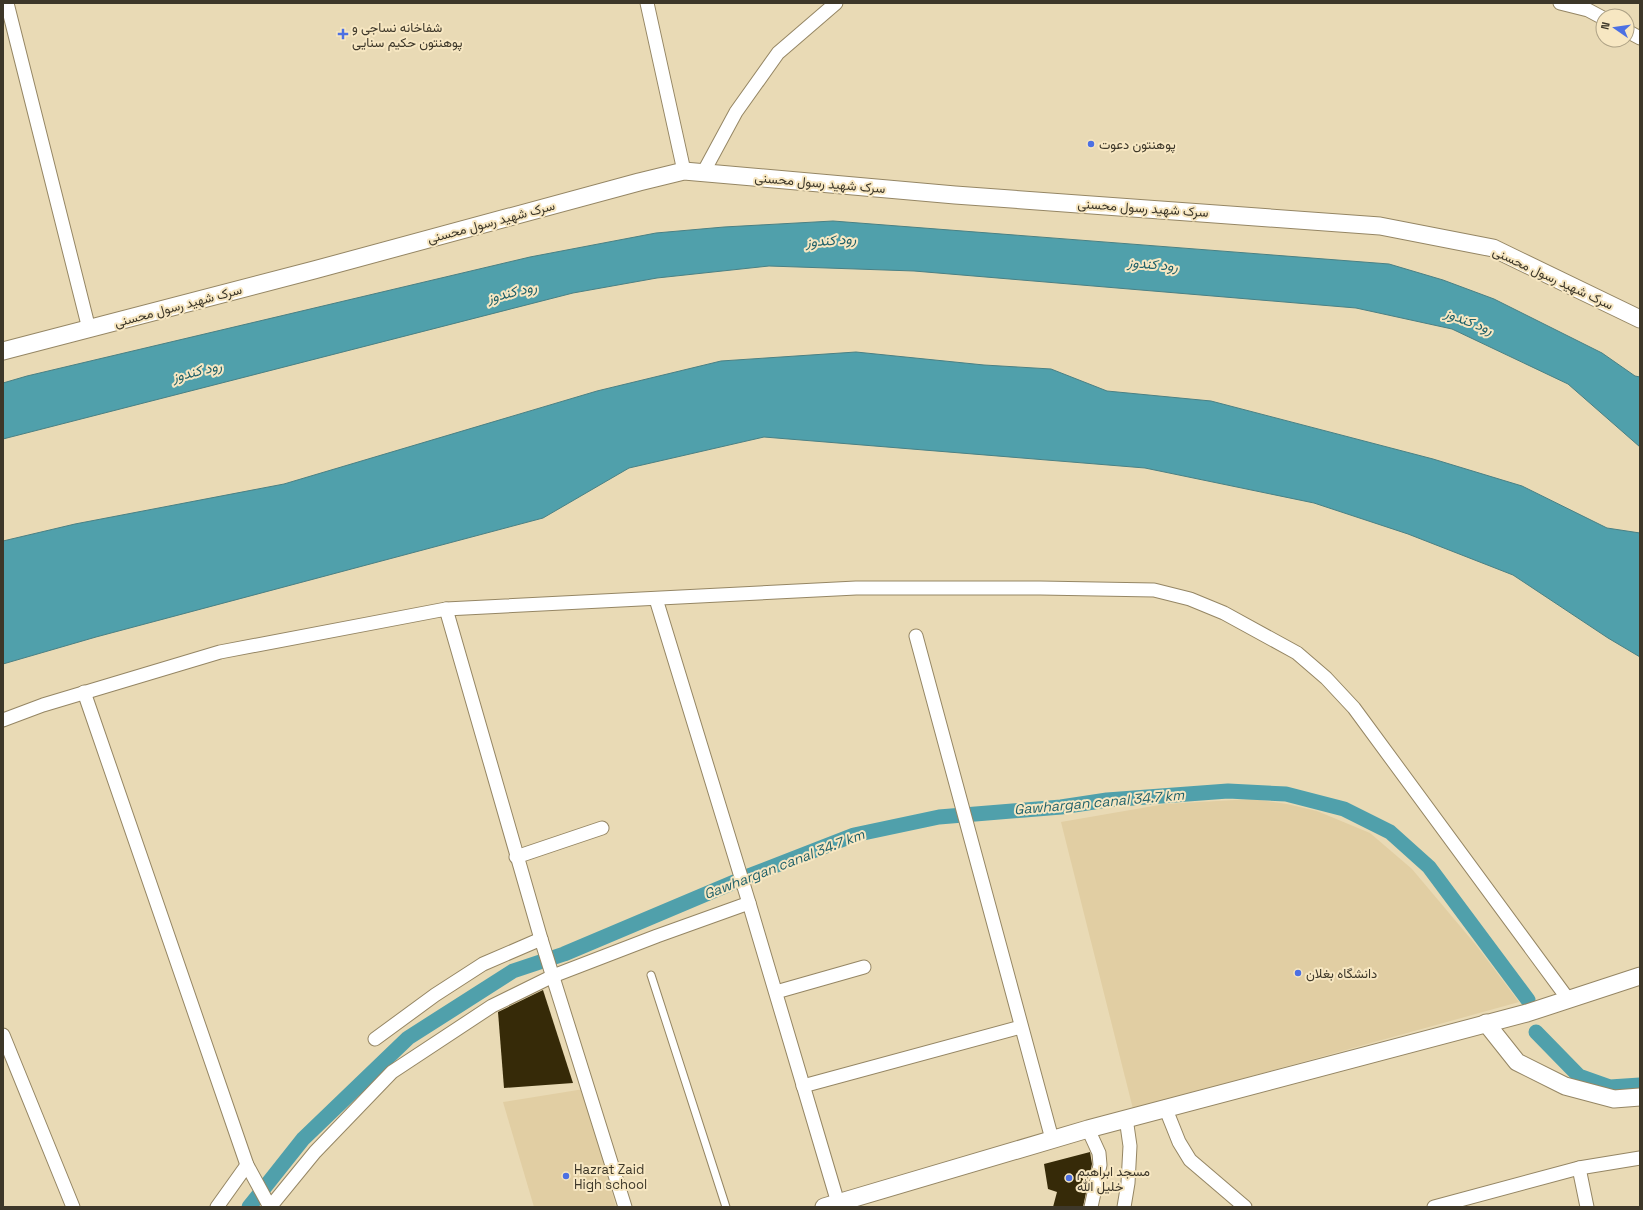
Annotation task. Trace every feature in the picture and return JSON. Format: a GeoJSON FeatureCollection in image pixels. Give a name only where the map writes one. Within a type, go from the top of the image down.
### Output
{"type":"FeatureCollection","features":[{"type":"Feature","properties":{"kind":"street"},"geometry":{"type":"LineString","coordinates":[[7,3],[89,329]]}},
{"type":"Feature","properties":{"kind":"street"},"geometry":{"type":"LineString","coordinates":[[647,3],[684,171]]}},
{"type":"Feature","properties":{"kind":"street"},"geometry":{"type":"LineString","coordinates":[[703,173],[736,112],[778,53],[836,3]]}},
{"type":"Feature","properties":{"kind":"street"},"geometry":{"type":"LineString","coordinates":[[1560,3],[1588,10],[1595,14]]}},
{"type":"Feature","properties":{"kind":"street","name":"سرک شهید رسول محسنی"},"geometry":{"type":"LineString","coordinates":[[3,351],[684,171],[955,195],[1380,226],[1493,248],[1640,319]]}},
{"type":"Feature","properties":{"kind":"street"},"geometry":{"type":"LineString","coordinates":[[3,720],[42,705],[220,652],[446,610],[856,588],[1040,588],[1154,590],[1190,599],[1224,613],[1297,653],[1326,678],[1349,703],[1568,999]]}},
{"type":"Feature","properties":{"kind":"street"},"geometry":{"type":"LineString","coordinates":[[656,599],[776,992],[803,1086],[831,1205],[1165,1107],[1527,1013],[1640,976]]}},
{"type":"Feature","properties":{"kind":"street"},"geometry":{"type":"LineString","coordinates":[[446,610],[516,857],[625,1207]]}},
{"type":"Feature","properties":{"kind":"street"},"geometry":{"type":"LineString","coordinates":[[916,636],[1052,1139]]}},
{"type":"Feature","properties":{"kind":"street"},"geometry":{"type":"LineString","coordinates":[[84,692],[247,1165],[270,1207],[315,1152],[392,1072],[492,1006],[553,976],[749,903]]}},
{"type":"Feature","properties":{"kind":"street"},"geometry":{"type":"LineString","coordinates":[[516,857],[602,828]]}},
{"type":"Feature","properties":{"kind":"street"},"geometry":{"type":"LineString","coordinates":[[375,1039],[435,995],[483,964],[541,939]]}},
{"type":"Feature","properties":{"kind":"street"},"geometry":{"type":"LineString","coordinates":[[776,992],[864,967]]}},
{"type":"Feature","properties":{"kind":"street"},"geometry":{"type":"LineString","coordinates":[[1486,1023],[1517,1062],[1565,1086],[1614,1099],[1640,1097]]}},
{"type":"Feature","properties":{"kind":"street"},"geometry":{"type":"LineString","coordinates":[[803,1086],[1021,1027]]}},
{"type":"Feature","properties":{"kind":"street"},"geometry":{"type":"LineString","coordinates":[[3,1035],[73,1207]]}},
{"type":"Feature","properties":{"kind":"street"},"geometry":{"type":"LineString","coordinates":[[1165,1107],[1179,1142],[1190,1160],[1245,1207]]}},
{"type":"Feature","properties":{"kind":"street"},"geometry":{"type":"LineString","coordinates":[[1124,1207],[1128,1183],[1130,1146],[1126,1118]]}},
{"type":"Feature","properties":{"kind":"street"},"geometry":{"type":"LineString","coordinates":[[1088,1129],[1099,1153],[1100,1165],[1091,1207]]}},
{"type":"Feature","properties":{"kind":"street"},"geometry":{"type":"LineString","coordinates":[[1434,1207],[1579,1168],[1640,1158]]}},
{"type":"Feature","properties":{"kind":"street"},"geometry":{"type":"LineString","coordinates":[[217,1207],[247,1165]]}},
{"type":"Feature","properties":{"kind":"street"},"geometry":{"type":"LineString","coordinates":[[1579,1168],[1587,1207]]}},
{"type":"Feature","properties":{"kind":"lane"},"geometry":{"type":"LineString","coordinates":[[651,975],[726,1207]]}},
{"type":"Feature","properties":{"kind":"shaded area","name":"دانشگاه بغلان"},"geometry":{"type":"Polygon","coordinates":[[[1252,799],[1287,804],[1317,811],[1370,833],[1412,869],[1476,945],[1519,1002],[1133,1109],[1061,822],[1165,804],[1252,799]]]}},
{"type":"Feature","properties":{"kind":"shaded area","name":"Hazrat Zaid High school"},"geometry":{"type":"Polygon","coordinates":[[[584,1089],[616,1207],[534,1207],[503,1102],[584,1089]]]}},
{"type":"Feature","properties":{"kind":"water","name":"رود کندوز"},"geometry":{"type":"Polygon","coordinates":[[[833,221],[1389,264],[1443,280],[1494,299],[1602,353],[1635,376],[1640,377],[1640,447],[1568,384],[1452,329],[1356,308],[914,271],[769,266],[657,278],[573,293],[3,439],[3,383],[27,376],[530,257],[656,233],[724,227],[833,221]]]}},
{"type":"Feature","properties":{"kind":"water"},"geometry":{"type":"Polygon","coordinates":[[[856,352],[984,365],[1051,369],[1107,391],[1211,401],[1433,459],[1522,486],[1607,528],[1640,533],[1640,657],[1608,638],[1513,575],[1408,534],[1314,503],[1145,468],[764,437],[629,468],[543,518],[96,637],[3,664],[3,541],[75,524],[284,484],[597,391],[721,361],[856,352]]]}},
{"type":"Feature","properties":{"kind":"building"},"geometry":{"type":"Polygon","coordinates":[[[543,990],[573,1083],[504,1088],[498,1012],[543,990]]]}},
{"type":"Feature","properties":{"kind":"building","name":"مسجد ابراهیم خلیل الله"},"geometry":{"type":"Polygon","coordinates":[[[1090,1152],[1092,1164],[1083,1207],[1053,1207],[1057,1192],[1048,1189],[1044,1164],[1090,1152]]]}},
{"type":"Feature","properties":{"kind":"waterway","name":"Gawhargan canal 34.7 km"},"geometry":{"type":"LineString","coordinates":[[249,1207],[303,1139],[408,1038],[513,971],[564,954],[751,875],[854,835],[939,817],[1061,807],[1107,800],[1228,791],[1286,794],[1344,809],[1390,832],[1429,867],[1528,1000]]}},
{"type":"Feature","properties":{"kind":"waterway","name":"Gawhargan canal 34.7 km"},"geometry":{"type":"LineString","coordinates":[[1536,1032],[1579,1076],[1610,1087],[1640,1085]]}},
{"type":"Feature","properties":{"kind":"place","name":"شفاخانه نساجی و پوهنتون حکیم سنایی"},"geometry":{"type":"Point","coordinates":[343,34]}},
{"type":"Feature","properties":{"kind":"place","name":"پوهنتون دعوت"},"geometry":{"type":"Point","coordinates":[1091,144]}},
{"type":"Feature","properties":{"kind":"place","name":"دانشگاه بغلان"},"geometry":{"type":"Point","coordinates":[1298,973]}},
{"type":"Feature","properties":{"kind":"place","name":"Hazrat Zaid High school"},"geometry":{"type":"Point","coordinates":[566,1176]}},
{"type":"Feature","properties":{"kind":"place","name":"مسجد ابراهیم خلیل الله"},"geometry":{"type":"Point","coordinates":[1069,1178]}}]}
